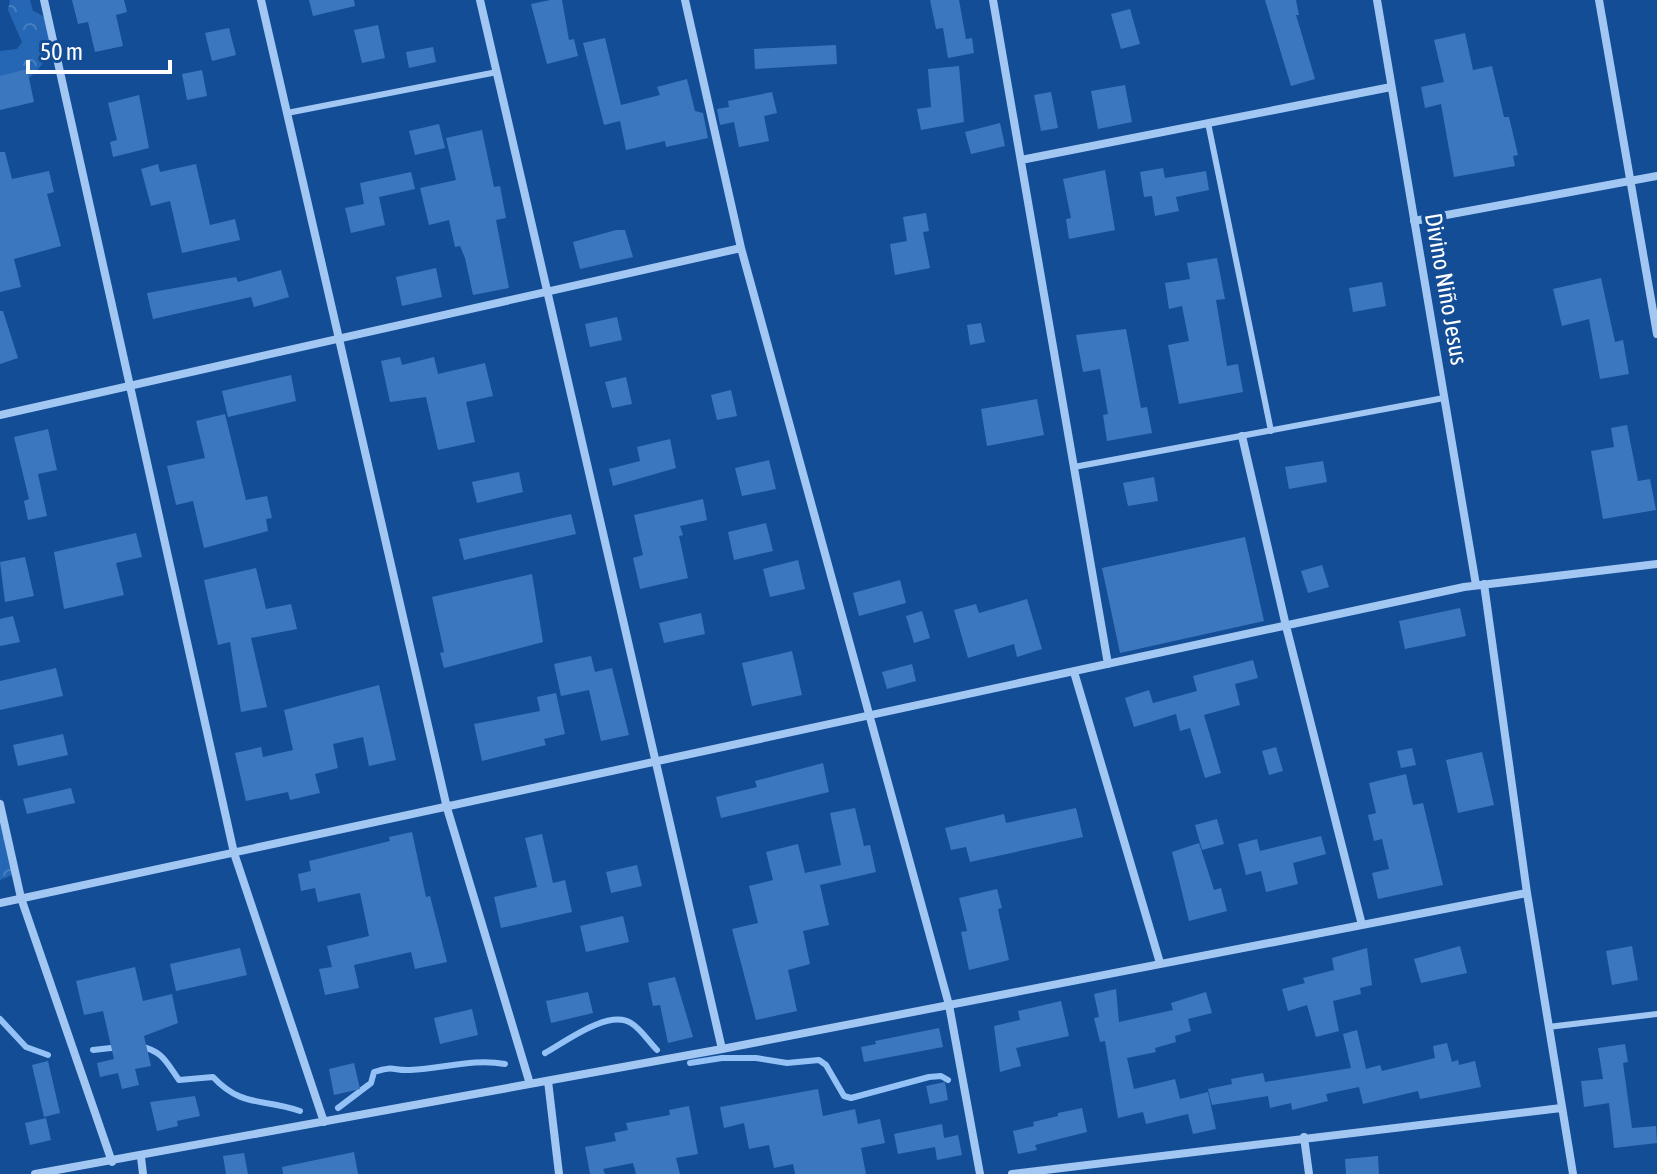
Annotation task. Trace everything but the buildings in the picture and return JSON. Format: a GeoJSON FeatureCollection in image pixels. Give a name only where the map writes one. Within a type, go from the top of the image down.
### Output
{"type":"FeatureCollection","features":[{"type":"Feature","properties":{"kind":"street"},"geometry":{"type":"LineString","coordinates":[[44,0],[234,853],[324,1122]]}},
{"type":"Feature","properties":{"kind":"street"},"geometry":{"type":"LineString","coordinates":[[261,0],[447,808],[530,1084]]}},
{"type":"Feature","properties":{"kind":"street"},"geometry":{"type":"LineString","coordinates":[[480,0],[722,1049]]}},
{"type":"Feature","properties":{"kind":"street"},"geometry":{"type":"LineString","coordinates":[[685,0],[741,248],[949,1005],[980,1174]]}},
{"type":"Feature","properties":{"kind":"street"},"geometry":{"type":"LineString","coordinates":[[993,0],[1108,664]]}},
{"type":"Feature","properties":{"kind":"street","name":"Divino Niño Jesus"},"geometry":{"type":"LineString","coordinates":[[1377,0],[1444,398],[1480,584],[1573,1174]]}},
{"type":"Feature","properties":{"kind":"street"},"geometry":{"type":"LineString","coordinates":[[1599,0],[1657,334]]}},
{"type":"Feature","properties":{"kind":"street"},"geometry":{"type":"LineString","coordinates":[[1021,160],[1391,87]]}},
{"type":"Feature","properties":{"kind":"street"},"geometry":{"type":"LineString","coordinates":[[1414,221],[1657,176]]}},
{"type":"Feature","properties":{"kind":"street"},"geometry":{"type":"LineString","coordinates":[[0,415],[741,248]]}},
{"type":"Feature","properties":{"kind":"street"},"geometry":{"type":"LineString","coordinates":[[1242,436],[1286,626],[1362,925]]}},
{"type":"Feature","properties":{"kind":"street"},"geometry":{"type":"LineString","coordinates":[[0,903],[1480,584],[1657,564]]}},
{"type":"Feature","properties":{"kind":"street"},"geometry":{"type":"LineString","coordinates":[[1074,672],[1160,963]]}},
{"type":"Feature","properties":{"kind":"street"},"geometry":{"type":"LineString","coordinates":[[0,804],[21,898],[112,1162]]}},
{"type":"Feature","properties":{"kind":"street"},"geometry":{"type":"LineString","coordinates":[[35,1174],[722,1049],[1527,893]]}},
{"type":"Feature","properties":{"kind":"street"},"geometry":{"type":"LineString","coordinates":[[548,1081],[559,1174]]}},
{"type":"Feature","properties":{"kind":"street"},"geometry":{"type":"LineString","coordinates":[[1012,1174],[1561,1108]]}},
{"type":"Feature","properties":{"kind":"street"},"geometry":{"type":"LineString","coordinates":[[1304,1137],[1309,1174]]}},
{"type":"Feature","properties":{"kind":"street"},"geometry":{"type":"LineString","coordinates":[[141,1157],[143,1174]]}},
{"type":"Feature","properties":{"kind":"lane"},"geometry":{"type":"LineString","coordinates":[[287,113],[497,72]]}},
{"type":"Feature","properties":{"kind":"lane"},"geometry":{"type":"LineString","coordinates":[[1208,123],[1271,431]]}},
{"type":"Feature","properties":{"kind":"lane"},"geometry":{"type":"LineString","coordinates":[[1074,467],[1444,398]]}},
{"type":"Feature","properties":{"kind":"lane"},"geometry":{"type":"LineString","coordinates":[[1548,1027],[1657,1014]]}},
{"type":"Feature","properties":{"kind":"green space"},"geometry":{"type":"Polygon","coordinates":[[[10,0],[30,0],[33,11],[44,17],[50,26],[52,36],[46,59],[39,69],[20,83],[0,80],[0,51],[17,49],[22,42],[8,10],[10,0]]]}},
{"type":"Feature","properties":{"kind":"green space"},"geometry":{"type":"Polygon","coordinates":[[[0,797],[15,874],[0,880],[0,797]]]}},
{"type":"Feature","properties":{"kind":"waterway"},"geometry":{"type":"LineString","coordinates":[[0,1019],[26,1047],[48,1055]]}},
{"type":"Feature","properties":{"kind":"waterway"},"geometry":{"type":"LineString","coordinates":[[545,1053],[587,1029],[611,1020],[631,1023],[657,1050]]}},
{"type":"Feature","properties":{"kind":"waterway"},"geometry":{"type":"LineString","coordinates":[[139,1046],[159,1054],[179,1080],[213,1077],[244,1098],[300,1111]]}},
{"type":"Feature","properties":{"kind":"waterway"},"geometry":{"type":"LineString","coordinates":[[93,1050],[120,1047]]}},
{"type":"Feature","properties":{"kind":"waterway"},"geometry":{"type":"LineString","coordinates":[[690,1063],[722,1058],[756,1058],[787,1063],[819,1060],[826,1065],[844,1096],[851,1098],[929,1077],[941,1076],[948,1080]]}},
{"type":"Feature","properties":{"kind":"waterway"},"geometry":{"type":"LineString","coordinates":[[338,1108],[371,1083],[374,1072],[381,1070],[481,1062],[505,1064]]}}]}
